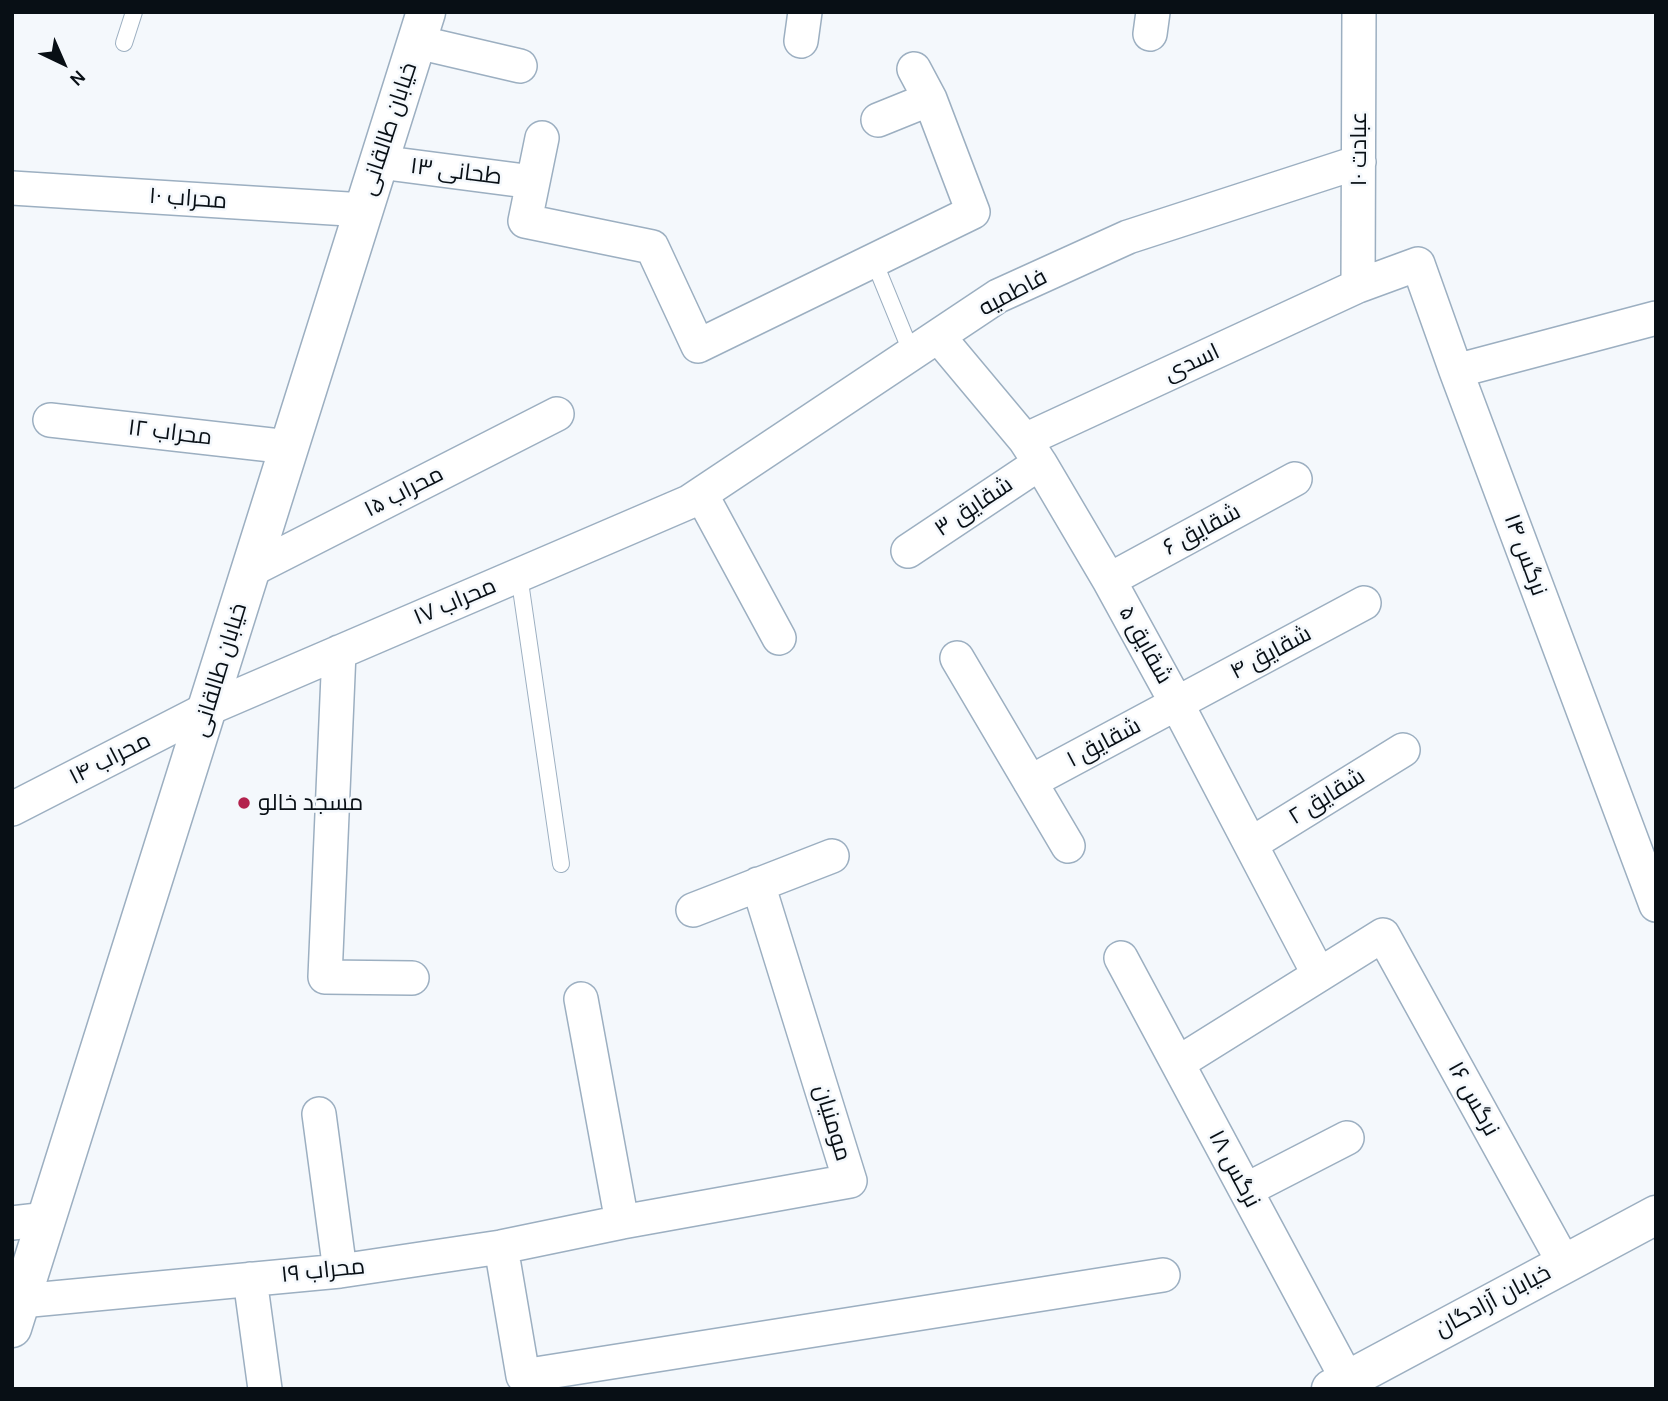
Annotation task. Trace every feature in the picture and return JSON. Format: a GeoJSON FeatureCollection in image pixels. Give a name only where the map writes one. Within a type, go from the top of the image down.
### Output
{"type":"FeatureCollection","features":[{"type":"Feature","properties":{"kind":"main road","name":"خیابان طالقانی"},"geometry":{"type":"LineString","coordinates":[[16,1315],[29,1221],[207,709],[422,27]]}},
{"type":"Feature","properties":{"kind":"main road","name":"خیابان آزادگان"},"geometry":{"type":"LineString","coordinates":[[1339,1384],[1656,1215]]}},
{"type":"Feature","properties":{"kind":"street","name":"عبادت ۱۰"},"geometry":{"type":"LineString","coordinates":[[1358,286],[1359,12]]}},
{"type":"Feature","properties":{"kind":"street"},"geometry":{"type":"LineString","coordinates":[[422,27],[520,66]]}},
{"type":"Feature","properties":{"kind":"street"},"geometry":{"type":"LineString","coordinates":[[542,138],[525,221],[652,247],[698,346],[973,212],[930,99],[914,69]]}},
{"type":"Feature","properties":{"kind":"street"},"geometry":{"type":"LineString","coordinates":[[878,120],[930,99]]}},
{"type":"Feature","properties":{"kind":"street","name":"طحانی ۱۳"},"geometry":{"type":"LineString","coordinates":[[379,162],[533,182]]}},
{"type":"Feature","properties":{"kind":"street","name":"فاطمیه"},"geometry":{"type":"LineString","coordinates":[[701,494],[998,296],[1128,237],[1359,162]]}},
{"type":"Feature","properties":{"kind":"street","name":"۱۰ محراب"},"geometry":{"type":"LineString","coordinates":[[12,188],[364,210]]}},
{"type":"Feature","properties":{"kind":"street","name":"نرگس ۱۴"},"geometry":{"type":"LineString","coordinates":[[1358,286],[1418,264],[1656,905]]}},
{"type":"Feature","properties":{"kind":"street","name":"اسدی"},"geometry":{"type":"LineString","coordinates":[[1033,451],[1358,286]]}},
{"type":"Feature","properties":{"kind":"street"},"geometry":{"type":"LineString","coordinates":[[1456,371],[1656,318]]}},
{"type":"Feature","properties":{"kind":"street","name":"شقایق ۵"},"geometry":{"type":"LineString","coordinates":[[925,345],[1033,451],[1109,580],[1177,704],[1319,975]]}},
{"type":"Feature","properties":{"kind":"street","name":"محراب ۱۵"},"geometry":{"type":"LineString","coordinates":[[251,570],[557,414]]}},
{"type":"Feature","properties":{"kind":"street","name":"محراب ۱۲"},"geometry":{"type":"LineString","coordinates":[[50,419],[289,447]]}},
{"type":"Feature","properties":{"kind":"street","name":"شقایق ۳"},"geometry":{"type":"LineString","coordinates":[[908,551],[1033,451]]}},
{"type":"Feature","properties":{"kind":"street","name":"شقایق ۶"},"geometry":{"type":"LineString","coordinates":[[1109,580],[1295,480]]}},
{"type":"Feature","properties":{"kind":"street"},"geometry":{"type":"LineString","coordinates":[[701,494],[779,638]]}},
{"type":"Feature","properties":{"kind":"street","name":"محراب ۱۷"},"geometry":{"type":"LineString","coordinates":[[207,709],[689,502],[701,494]]}},
{"type":"Feature","properties":{"kind":"street","name":"شقایق ۴"},"geometry":{"type":"LineString","coordinates":[[1177,704],[1364,603]]}},
{"type":"Feature","properties":{"kind":"street"},"geometry":{"type":"LineString","coordinates":[[339,652],[325,977],[412,978]]}},
{"type":"Feature","properties":{"kind":"street"},"geometry":{"type":"LineString","coordinates":[[957,658],[1068,846]]}},
{"type":"Feature","properties":{"kind":"street","name":"شقایق ۱"},"geometry":{"type":"LineString","coordinates":[[1030,782],[1177,704]]}},
{"type":"Feature","properties":{"kind":"street","name":"محراب ۱۴"},"geometry":{"type":"LineString","coordinates":[[12,809],[207,709]]}},
{"type":"Feature","properties":{"kind":"street","name":"شقایق ۲"},"geometry":{"type":"LineString","coordinates":[[1251,844],[1404,750]]}},
{"type":"Feature","properties":{"kind":"street"},"geometry":{"type":"LineString","coordinates":[[693,910],[832,856]]}},
{"type":"Feature","properties":{"kind":"street","name":"مومنیان"},"geometry":{"type":"LineString","coordinates":[[622,1222],[850,1181],[758,884]]}},
{"type":"Feature","properties":{"kind":"street","name":"نرگس ۱۶"},"geometry":{"type":"LineString","coordinates":[[1319,975],[1383,935],[1564,1263]]}},
{"type":"Feature","properties":{"kind":"street","name":"نرگس ۱۸"},"geometry":{"type":"LineString","coordinates":[[1121,958],[1246,1190],[1339,1384]]}},
{"type":"Feature","properties":{"kind":"street"},"geometry":{"type":"LineString","coordinates":[[1178,1063],[1319,975]]}},
{"type":"Feature","properties":{"kind":"street"},"geometry":{"type":"LineString","coordinates":[[581,999],[622,1222]]}},
{"type":"Feature","properties":{"kind":"street"},"geometry":{"type":"LineString","coordinates":[[319,1114],[340,1271]]}},
{"type":"Feature","properties":{"kind":"street"},"geometry":{"type":"LineString","coordinates":[[1246,1190],[1347,1138]]}},
{"type":"Feature","properties":{"kind":"street","name":"محراب ۱۹"},"geometry":{"type":"LineString","coordinates":[[16,1315],[250,1279],[340,1271],[501,1247],[622,1222]]}},
{"type":"Feature","properties":{"kind":"street"},"geometry":{"type":"LineString","coordinates":[[501,1247],[523,1376],[1163,1275]]}},
{"type":"Feature","properties":{"kind":"street"},"geometry":{"type":"LineString","coordinates":[[250,1279],[265,1389]]}},
{"type":"Feature","properties":{"kind":"lane"},"geometry":{"type":"LineString","coordinates":[[124,43],[134,12]]}},
{"type":"Feature","properties":{"kind":"lane"},"geometry":{"type":"LineString","coordinates":[[874,261],[925,345]]}},
{"type":"Feature","properties":{"kind":"lane"},"geometry":{"type":"LineString","coordinates":[[519,575],[561,864]]}},
{"type":"Feature","properties":{"kind":"place","name":"مسجد خالو"},"geometry":{"type":"Point","coordinates":[244,803]}}]}
